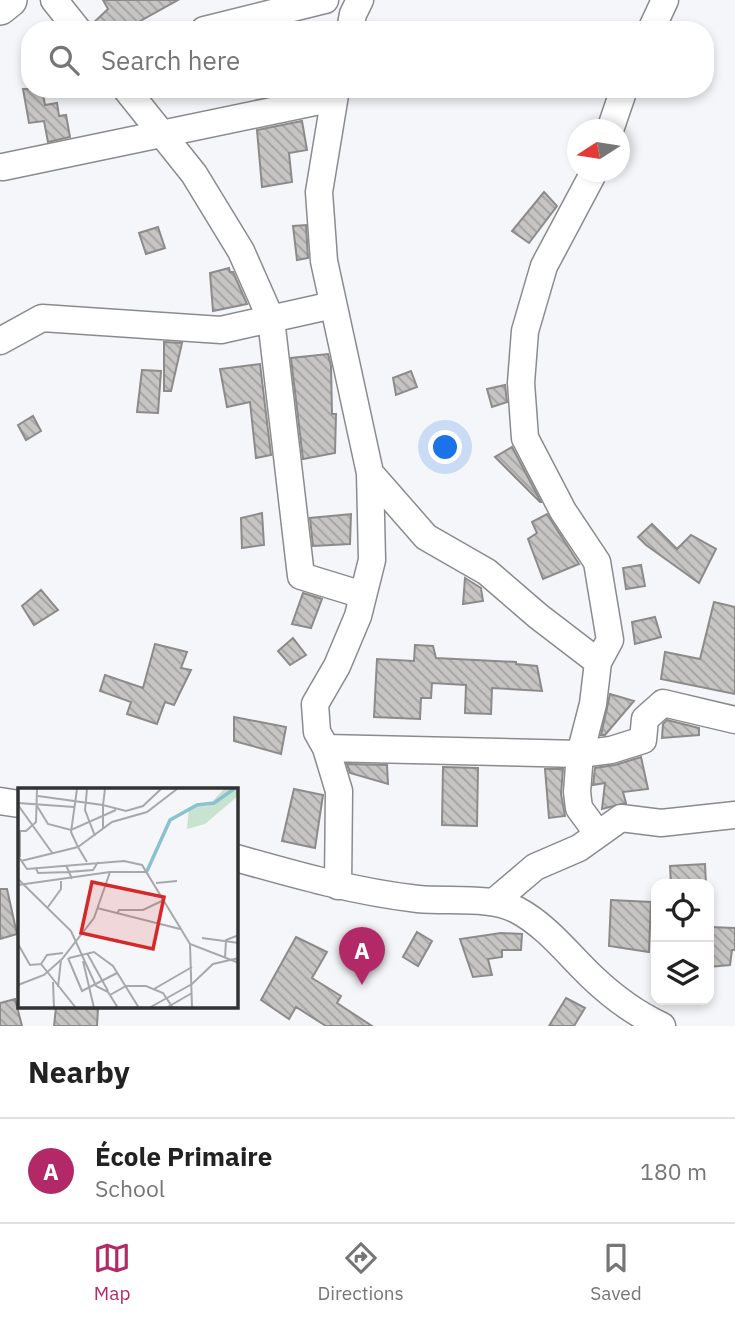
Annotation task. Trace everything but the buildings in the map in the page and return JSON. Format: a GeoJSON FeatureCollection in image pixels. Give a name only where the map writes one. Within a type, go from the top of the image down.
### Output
{"type":"FeatureCollection","features":[{"type":"Feature","properties":{"kind":"main road"},"geometry":{"type":"LineString","coordinates":[[0,8],[10,0]]}},
{"type":"Feature","properties":{"kind":"street"},"geometry":{"type":"LineString","coordinates":[[54,0],[71,21]]}},
{"type":"Feature","properties":{"kind":"street"},"geometry":{"type":"LineString","coordinates":[[240,21],[325,0]]}},
{"type":"Feature","properties":{"kind":"street"},"geometry":{"type":"LineString","coordinates":[[352,21],[360,0]]}},
{"type":"Feature","properties":{"kind":"street"},"geometry":{"type":"LineString","coordinates":[[655,21],[665,0]]}},
{"type":"Feature","properties":{"kind":"street"},"geometry":{"type":"LineString","coordinates":[[133,98],[194,174],[240,251],[271,319],[301,576],[363,595]]}},
{"type":"Feature","properties":{"kind":"street"},"geometry":{"type":"LineString","coordinates":[[3,167],[318,98]]}},
{"type":"Feature","properties":{"kind":"street"},"geometry":{"type":"LineString","coordinates":[[334,98],[319,191],[324,261],[370,473],[372,560],[358,616],[337,666],[316,704],[317,732],[326,748],[339,791],[338,886]]}},
{"type":"Feature","properties":{"kind":"street"},"geometry":{"type":"LineString","coordinates":[[614,119],[621,98]]}},
{"type":"Feature","properties":{"kind":"street"},"geometry":{"type":"LineString","coordinates":[[589,182],[544,266],[525,331],[520,383],[526,439],[563,511],[597,562],[610,640],[598,662],[593,704],[580,754],[577,792],[579,808],[598,834]]}},
{"type":"Feature","properties":{"kind":"street"},"geometry":{"type":"LineString","coordinates":[[0,341],[42,318],[221,330],[333,305]]}},
{"type":"Feature","properties":{"kind":"street"},"geometry":{"type":"LineString","coordinates":[[370,473],[426,537],[487,572],[598,662]]}},
{"type":"Feature","properties":{"kind":"street"},"geometry":{"type":"LineString","coordinates":[[326,748],[580,754],[611,750],[643,740],[645,719],[663,703],[735,720]]}},
{"type":"Feature","properties":{"kind":"street"},"geometry":{"type":"LineString","coordinates":[[0,801],[18,804]]}},
{"type":"Feature","properties":{"kind":"street"},"geometry":{"type":"LineString","coordinates":[[495,901],[535,867],[579,848],[621,818],[661,823],[735,815]]}},
{"type":"Feature","properties":{"kind":"street"},"geometry":{"type":"LineString","coordinates":[[238,859],[338,886],[418,899],[495,901],[517,909],[542,926],[593,978],[636,1014],[662,1026]]}},
{"type":"Feature","properties":{"kind":"place","name":"École Primaire"},"geometry":{"type":"Point","coordinates":[362,985]}}]}
